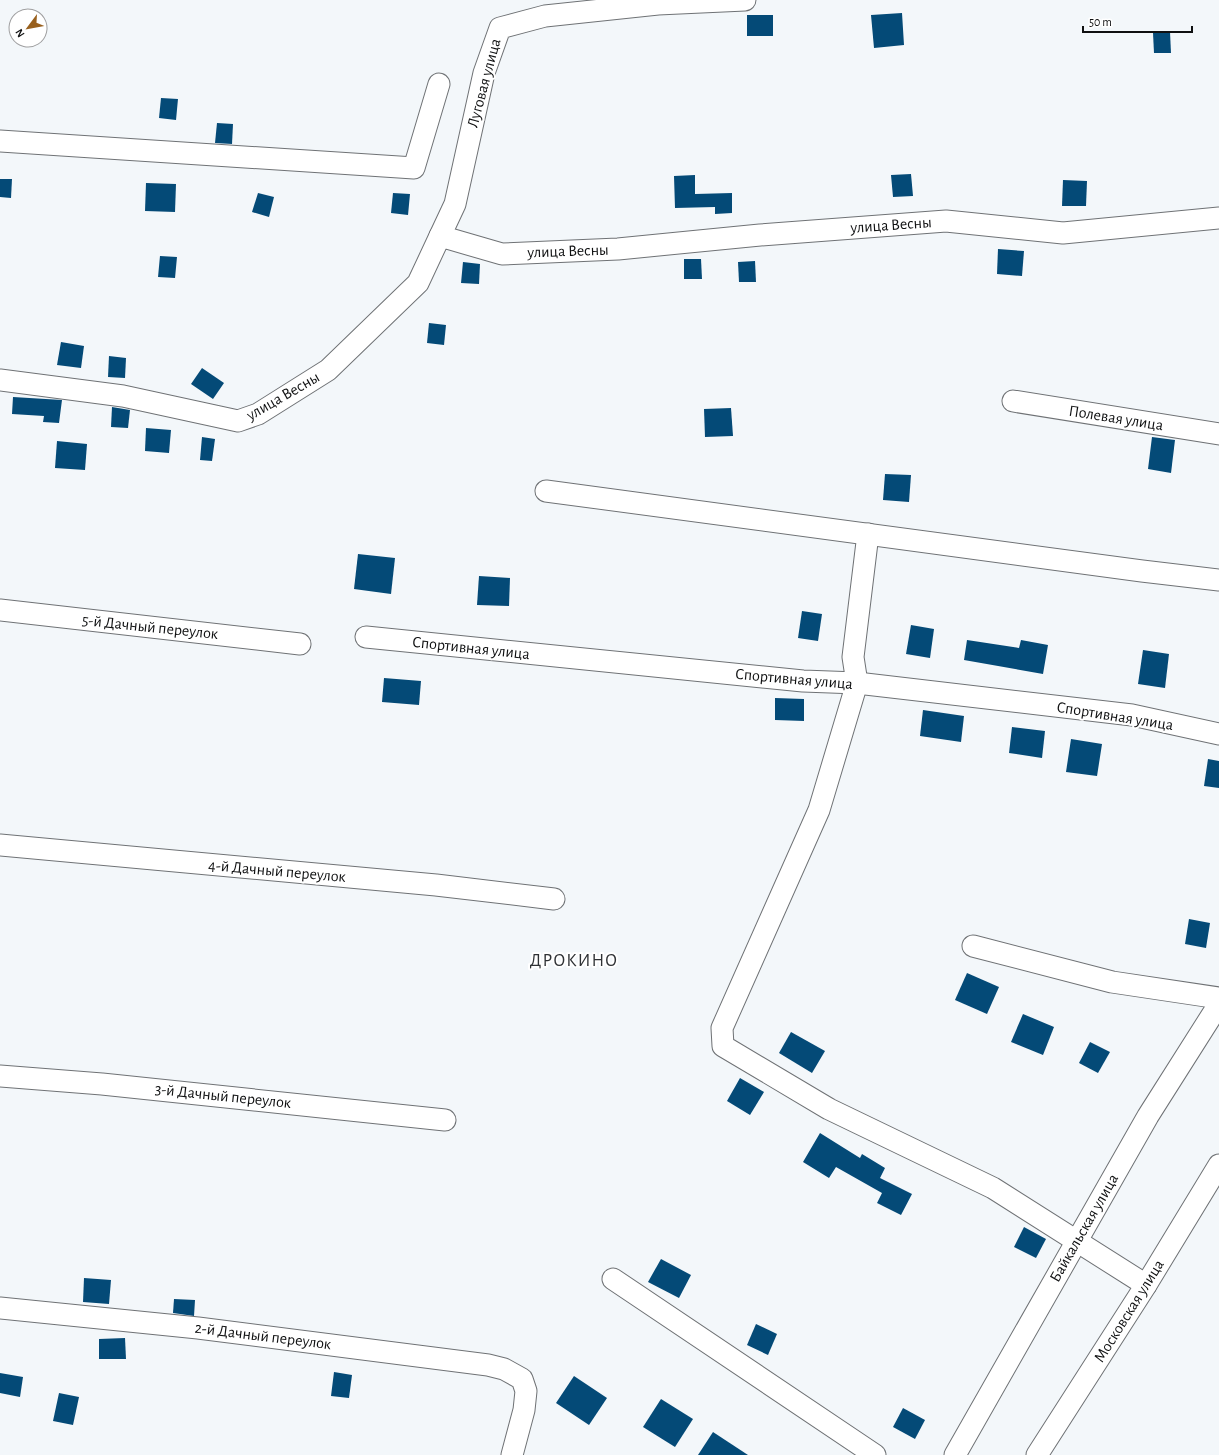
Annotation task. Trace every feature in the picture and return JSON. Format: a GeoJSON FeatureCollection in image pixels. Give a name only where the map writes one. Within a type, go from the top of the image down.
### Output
{"type":"FeatureCollection","features":[{"type":"Feature","properties":{"kind":"street","name":"Луговая улица"},"geometry":{"type":"LineString","coordinates":[[440,236],[455,204],[484,73],[500,28],[545,16],[658,4],[745,0]]}},
{"type":"Feature","properties":{"kind":"street"},"geometry":{"type":"LineString","coordinates":[[0,141],[414,168],[439,84]]}},
{"type":"Feature","properties":{"kind":"street","name":"улица Весны"},"geometry":{"type":"LineString","coordinates":[[0,380],[123,396],[238,421],[258,414],[328,370],[418,283],[440,236],[502,254],[618,249],[760,235],[946,221],[1063,233],[1219,218]]}},
{"type":"Feature","properties":{"kind":"street","name":"Полевая улица"},"geometry":{"type":"LineString","coordinates":[[1013,402],[1219,434]]}},
{"type":"Feature","properties":{"kind":"street"},"geometry":{"type":"LineString","coordinates":[[546,491],[1142,572],[1219,580]]}},
{"type":"Feature","properties":{"kind":"street"},"geometry":{"type":"LineString","coordinates":[[868,534],[853,657],[857,684],[819,810],[722,1028],[723,1046],[829,1109],[992,1188],[1146,1285]]}},
{"type":"Feature","properties":{"kind":"street","name":"5-й Дачный переулок"},"geometry":{"type":"LineString","coordinates":[[0,610],[300,644]]}},
{"type":"Feature","properties":{"kind":"street","name":"Спортивная улица"},"geometry":{"type":"LineString","coordinates":[[366,637],[803,681],[857,684],[1132,715],[1219,734]]}},
{"type":"Feature","properties":{"kind":"street","name":"4-й Дачный переулок"},"geometry":{"type":"LineString","coordinates":[[0,845],[436,885],[554,899]]}},
{"type":"Feature","properties":{"kind":"street"},"geometry":{"type":"LineString","coordinates":[[974,946],[1112,982],[1219,998]]}},
{"type":"Feature","properties":{"kind":"street","name":"Байкальская улица"},"geometry":{"type":"LineString","coordinates":[[955,1455],[1148,1116],[1219,1004]]}},
{"type":"Feature","properties":{"kind":"street","name":"3-й Дачный переулок"},"geometry":{"type":"LineString","coordinates":[[0,1076],[102,1084],[446,1120]]}},
{"type":"Feature","properties":{"kind":"street","name":"Московская улица"},"geometry":{"type":"LineString","coordinates":[[1037,1455],[1146,1285],[1219,1165]]}},
{"type":"Feature","properties":{"kind":"street"},"geometry":{"type":"LineString","coordinates":[[613,1279],[875,1455]]}},
{"type":"Feature","properties":{"kind":"street","name":"2-й Дачный переулок"},"geometry":{"type":"LineString","coordinates":[[0,1308],[198,1328],[428,1356],[488,1365],[504,1370],[522,1379],[526,1391],[524,1410],[512,1455]]}},
{"type":"Feature","properties":{"kind":"building"},"geometry":{"type":"Polygon","coordinates":[[[902,13],[904,45],[874,48],[871,15],[902,13]]]}},
{"type":"Feature","properties":{"kind":"building"},"geometry":{"type":"Polygon","coordinates":[[[747,15],[773,15],[773,36],[747,36],[747,15]]]}},
{"type":"Feature","properties":{"kind":"building"},"geometry":{"type":"Polygon","coordinates":[[[1170,32],[1171,53],[1154,53],[1153,33],[1170,32]]]}},
{"type":"Feature","properties":{"kind":"building"},"geometry":{"type":"Polygon","coordinates":[[[161,98],[178,99],[176,120],[159,118],[161,98]]]}},
{"type":"Feature","properties":{"kind":"building"},"geometry":{"type":"Polygon","coordinates":[[[217,123],[233,124],[232,144],[215,143],[217,123]]]}},
{"type":"Feature","properties":{"kind":"building"},"geometry":{"type":"Polygon","coordinates":[[[911,174],[913,196],[893,197],[891,175],[911,174]]]}},
{"type":"Feature","properties":{"kind":"building"},"geometry":{"type":"Polygon","coordinates":[[[695,175],[695,194],[732,193],[732,213],[715,214],[715,207],[675,208],[674,176],[695,175]]]}},
{"type":"Feature","properties":{"kind":"building"},"geometry":{"type":"Polygon","coordinates":[[[0,179],[12,179],[11,198],[0,197],[0,179]]]}},
{"type":"Feature","properties":{"kind":"building"},"geometry":{"type":"Polygon","coordinates":[[[1063,180],[1087,181],[1086,206],[1062,206],[1063,180]]]}},
{"type":"Feature","properties":{"kind":"building"},"geometry":{"type":"Polygon","coordinates":[[[146,183],[176,184],[175,212],[145,211],[146,183]]]}},
{"type":"Feature","properties":{"kind":"building"},"geometry":{"type":"Polygon","coordinates":[[[258,193],[274,197],[269,217],[252,212],[258,193]]]}},
{"type":"Feature","properties":{"kind":"building"},"geometry":{"type":"Polygon","coordinates":[[[393,193],[410,194],[408,215],[391,213],[393,193]]]}},
{"type":"Feature","properties":{"kind":"building"},"geometry":{"type":"Polygon","coordinates":[[[998,249],[1024,251],[1022,276],[997,274],[998,249]]]}},
{"type":"Feature","properties":{"kind":"building"},"geometry":{"type":"Polygon","coordinates":[[[160,256],[177,257],[175,278],[158,277],[160,256]]]}},
{"type":"Feature","properties":{"kind":"building"},"geometry":{"type":"Polygon","coordinates":[[[684,259],[701,259],[702,279],[684,279],[684,259]]]}},
{"type":"Feature","properties":{"kind":"building"},"geometry":{"type":"Polygon","coordinates":[[[755,261],[756,282],[739,282],[738,262],[755,261]]]}},
{"type":"Feature","properties":{"kind":"building"},"geometry":{"type":"Polygon","coordinates":[[[463,262],[480,264],[479,284],[461,283],[463,262]]]}},
{"type":"Feature","properties":{"kind":"building"},"geometry":{"type":"Polygon","coordinates":[[[429,323],[446,325],[444,345],[427,343],[429,323]]]}},
{"type":"Feature","properties":{"kind":"building"},"geometry":{"type":"Polygon","coordinates":[[[61,342],[84,346],[81,368],[57,365],[61,342]]]}},
{"type":"Feature","properties":{"kind":"building"},"geometry":{"type":"Polygon","coordinates":[[[109,356],[126,358],[125,378],[108,377],[109,356]]]}},
{"type":"Feature","properties":{"kind":"building"},"geometry":{"type":"Polygon","coordinates":[[[202,368],[224,383],[213,399],[191,384],[202,368]]]}},
{"type":"Feature","properties":{"kind":"building"},"geometry":{"type":"Polygon","coordinates":[[[13,397],[62,400],[59,423],[43,422],[44,416],[12,414],[13,397]]]}},
{"type":"Feature","properties":{"kind":"building"},"geometry":{"type":"Polygon","coordinates":[[[112,407],[130,410],[128,428],[111,427],[112,407]]]}},
{"type":"Feature","properties":{"kind":"building"},"geometry":{"type":"Polygon","coordinates":[[[731,408],[733,436],[705,437],[704,409],[731,408]]]}},
{"type":"Feature","properties":{"kind":"building"},"geometry":{"type":"Polygon","coordinates":[[[146,428],[171,430],[169,453],[145,451],[146,428]]]}},
{"type":"Feature","properties":{"kind":"building"},"geometry":{"type":"Polygon","coordinates":[[[202,437],[215,439],[212,461],[200,460],[202,437]]]}},
{"type":"Feature","properties":{"kind":"building"},"geometry":{"type":"Polygon","coordinates":[[[1152,437],[1175,440],[1171,473],[1148,469],[1152,437]]]}},
{"type":"Feature","properties":{"kind":"building"},"geometry":{"type":"Polygon","coordinates":[[[57,441],[87,444],[85,470],[55,468],[57,441]]]}},
{"type":"Feature","properties":{"kind":"building"},"geometry":{"type":"Polygon","coordinates":[[[885,474],[911,475],[909,502],[883,500],[885,474]]]}},
{"type":"Feature","properties":{"kind":"building"},"geometry":{"type":"Polygon","coordinates":[[[358,554],[395,558],[391,594],[354,589],[358,554]]]}},
{"type":"Feature","properties":{"kind":"building"},"geometry":{"type":"Polygon","coordinates":[[[479,576],[510,578],[509,606],[477,605],[479,576]]]}},
{"type":"Feature","properties":{"kind":"building"},"geometry":{"type":"Polygon","coordinates":[[[802,611],[822,614],[818,641],[798,638],[802,611]]]}},
{"type":"Feature","properties":{"kind":"building"},"geometry":{"type":"Polygon","coordinates":[[[911,625],[934,629],[930,658],[906,654],[911,625]]]}},
{"type":"Feature","properties":{"kind":"building"},"geometry":{"type":"Polygon","coordinates":[[[967,640],[1019,648],[1021,640],[1048,645],[1043,674],[964,660],[967,640]]]}},
{"type":"Feature","properties":{"kind":"building"},"geometry":{"type":"Polygon","coordinates":[[[1143,650],[1169,654],[1165,688],[1138,684],[1143,650]]]}},
{"type":"Feature","properties":{"kind":"building"},"geometry":{"type":"Polygon","coordinates":[[[384,678],[421,681],[419,705],[382,702],[384,678]]]}},
{"type":"Feature","properties":{"kind":"building"},"geometry":{"type":"Polygon","coordinates":[[[775,698],[804,699],[804,721],[775,720],[775,698]]]}},
{"type":"Feature","properties":{"kind":"building"},"geometry":{"type":"Polygon","coordinates":[[[923,710],[964,716],[961,742],[920,736],[923,710]]]}},
{"type":"Feature","properties":{"kind":"building"},"geometry":{"type":"Polygon","coordinates":[[[1012,727],[1045,731],[1042,758],[1009,753],[1012,727]]]}},
{"type":"Feature","properties":{"kind":"building"},"geometry":{"type":"Polygon","coordinates":[[[1071,739],[1102,744],[1097,776],[1066,772],[1071,739]]]}},
{"type":"Feature","properties":{"kind":"building"},"geometry":{"type":"Polygon","coordinates":[[[1208,759],[1219,761],[1219,788],[1204,786],[1208,759]]]}},
{"type":"Feature","properties":{"kind":"building"},"geometry":{"type":"Polygon","coordinates":[[[1189,919],[1210,923],[1206,948],[1185,944],[1189,919]]]}},
{"type":"Feature","properties":{"kind":"building"},"geometry":{"type":"Polygon","coordinates":[[[967,973],[999,987],[987,1014],[955,1000],[967,973]]]}},
{"type":"Feature","properties":{"kind":"building"},"geometry":{"type":"Polygon","coordinates":[[[1023,1014],[1054,1027],[1043,1055],[1011,1042],[1023,1014]]]}},
{"type":"Feature","properties":{"kind":"building"},"geometry":{"type":"Polygon","coordinates":[[[791,1032],[825,1051],[812,1073],[779,1053],[791,1032]]]}},
{"type":"Feature","properties":{"kind":"building"},"geometry":{"type":"Polygon","coordinates":[[[1090,1042],[1110,1052],[1098,1073],[1079,1063],[1090,1042]]]}},
{"type":"Feature","properties":{"kind":"building"},"geometry":{"type":"Polygon","coordinates":[[[740,1078],[764,1092],[750,1115],[727,1101],[740,1078]]]}},
{"type":"Feature","properties":{"kind":"building"},"geometry":{"type":"Polygon","coordinates":[[[820,1133],[860,1158],[862,1154],[885,1168],[880,1178],[912,1194],[901,1215],[877,1203],[882,1193],[836,1167],[829,1178],[803,1162],[820,1133]]]}},
{"type":"Feature","properties":{"kind":"building"},"geometry":{"type":"Polygon","coordinates":[[[1024,1227],[1046,1239],[1036,1258],[1014,1247],[1024,1227]]]}},
{"type":"Feature","properties":{"kind":"building"},"geometry":{"type":"Polygon","coordinates":[[[661,1259],[691,1275],[679,1298],[648,1282],[661,1259]]]}},
{"type":"Feature","properties":{"kind":"building"},"geometry":{"type":"Polygon","coordinates":[[[84,1278],[111,1280],[109,1304],[83,1302],[84,1278]]]}},
{"type":"Feature","properties":{"kind":"building"},"geometry":{"type":"Polygon","coordinates":[[[174,1299],[195,1300],[194,1316],[173,1313],[174,1299]]]}},
{"type":"Feature","properties":{"kind":"building"},"geometry":{"type":"Polygon","coordinates":[[[756,1324],[777,1334],[768,1355],[747,1345],[756,1324]]]}},
{"type":"Feature","properties":{"kind":"building"},"geometry":{"type":"Polygon","coordinates":[[[125,1338],[126,1359],[99,1359],[99,1339],[125,1338]]]}},
{"type":"Feature","properties":{"kind":"building"},"geometry":{"type":"Polygon","coordinates":[[[334,1372],[352,1375],[349,1398],[331,1396],[334,1372]]]}},
{"type":"Feature","properties":{"kind":"building"},"geometry":{"type":"Polygon","coordinates":[[[0,1373],[23,1377],[20,1397],[0,1393],[0,1373]]]}},
{"type":"Feature","properties":{"kind":"building"},"geometry":{"type":"Polygon","coordinates":[[[574,1376],[607,1398],[589,1425],[556,1403],[574,1376]]]}},
{"type":"Feature","properties":{"kind":"building"},"geometry":{"type":"Polygon","coordinates":[[[59,1393],[79,1397],[73,1425],[53,1421],[59,1393]]]}},
{"type":"Feature","properties":{"kind":"building"},"geometry":{"type":"Polygon","coordinates":[[[661,1399],[693,1419],[675,1447],[643,1427],[661,1399]]]}},
{"type":"Feature","properties":{"kind":"building"},"geometry":{"type":"Polygon","coordinates":[[[903,1408],[925,1420],[915,1439],[893,1427],[903,1408]]]}},
{"type":"Feature","properties":{"kind":"building"},"geometry":{"type":"Polygon","coordinates":[[[713,1432],[748,1455],[698,1455],[713,1432]]]}},
{"type":"Feature","properties":{"kind":"district","name":"ДРОКИНО"},"geometry":{"type":"Point","coordinates":[574,961]}}]}
